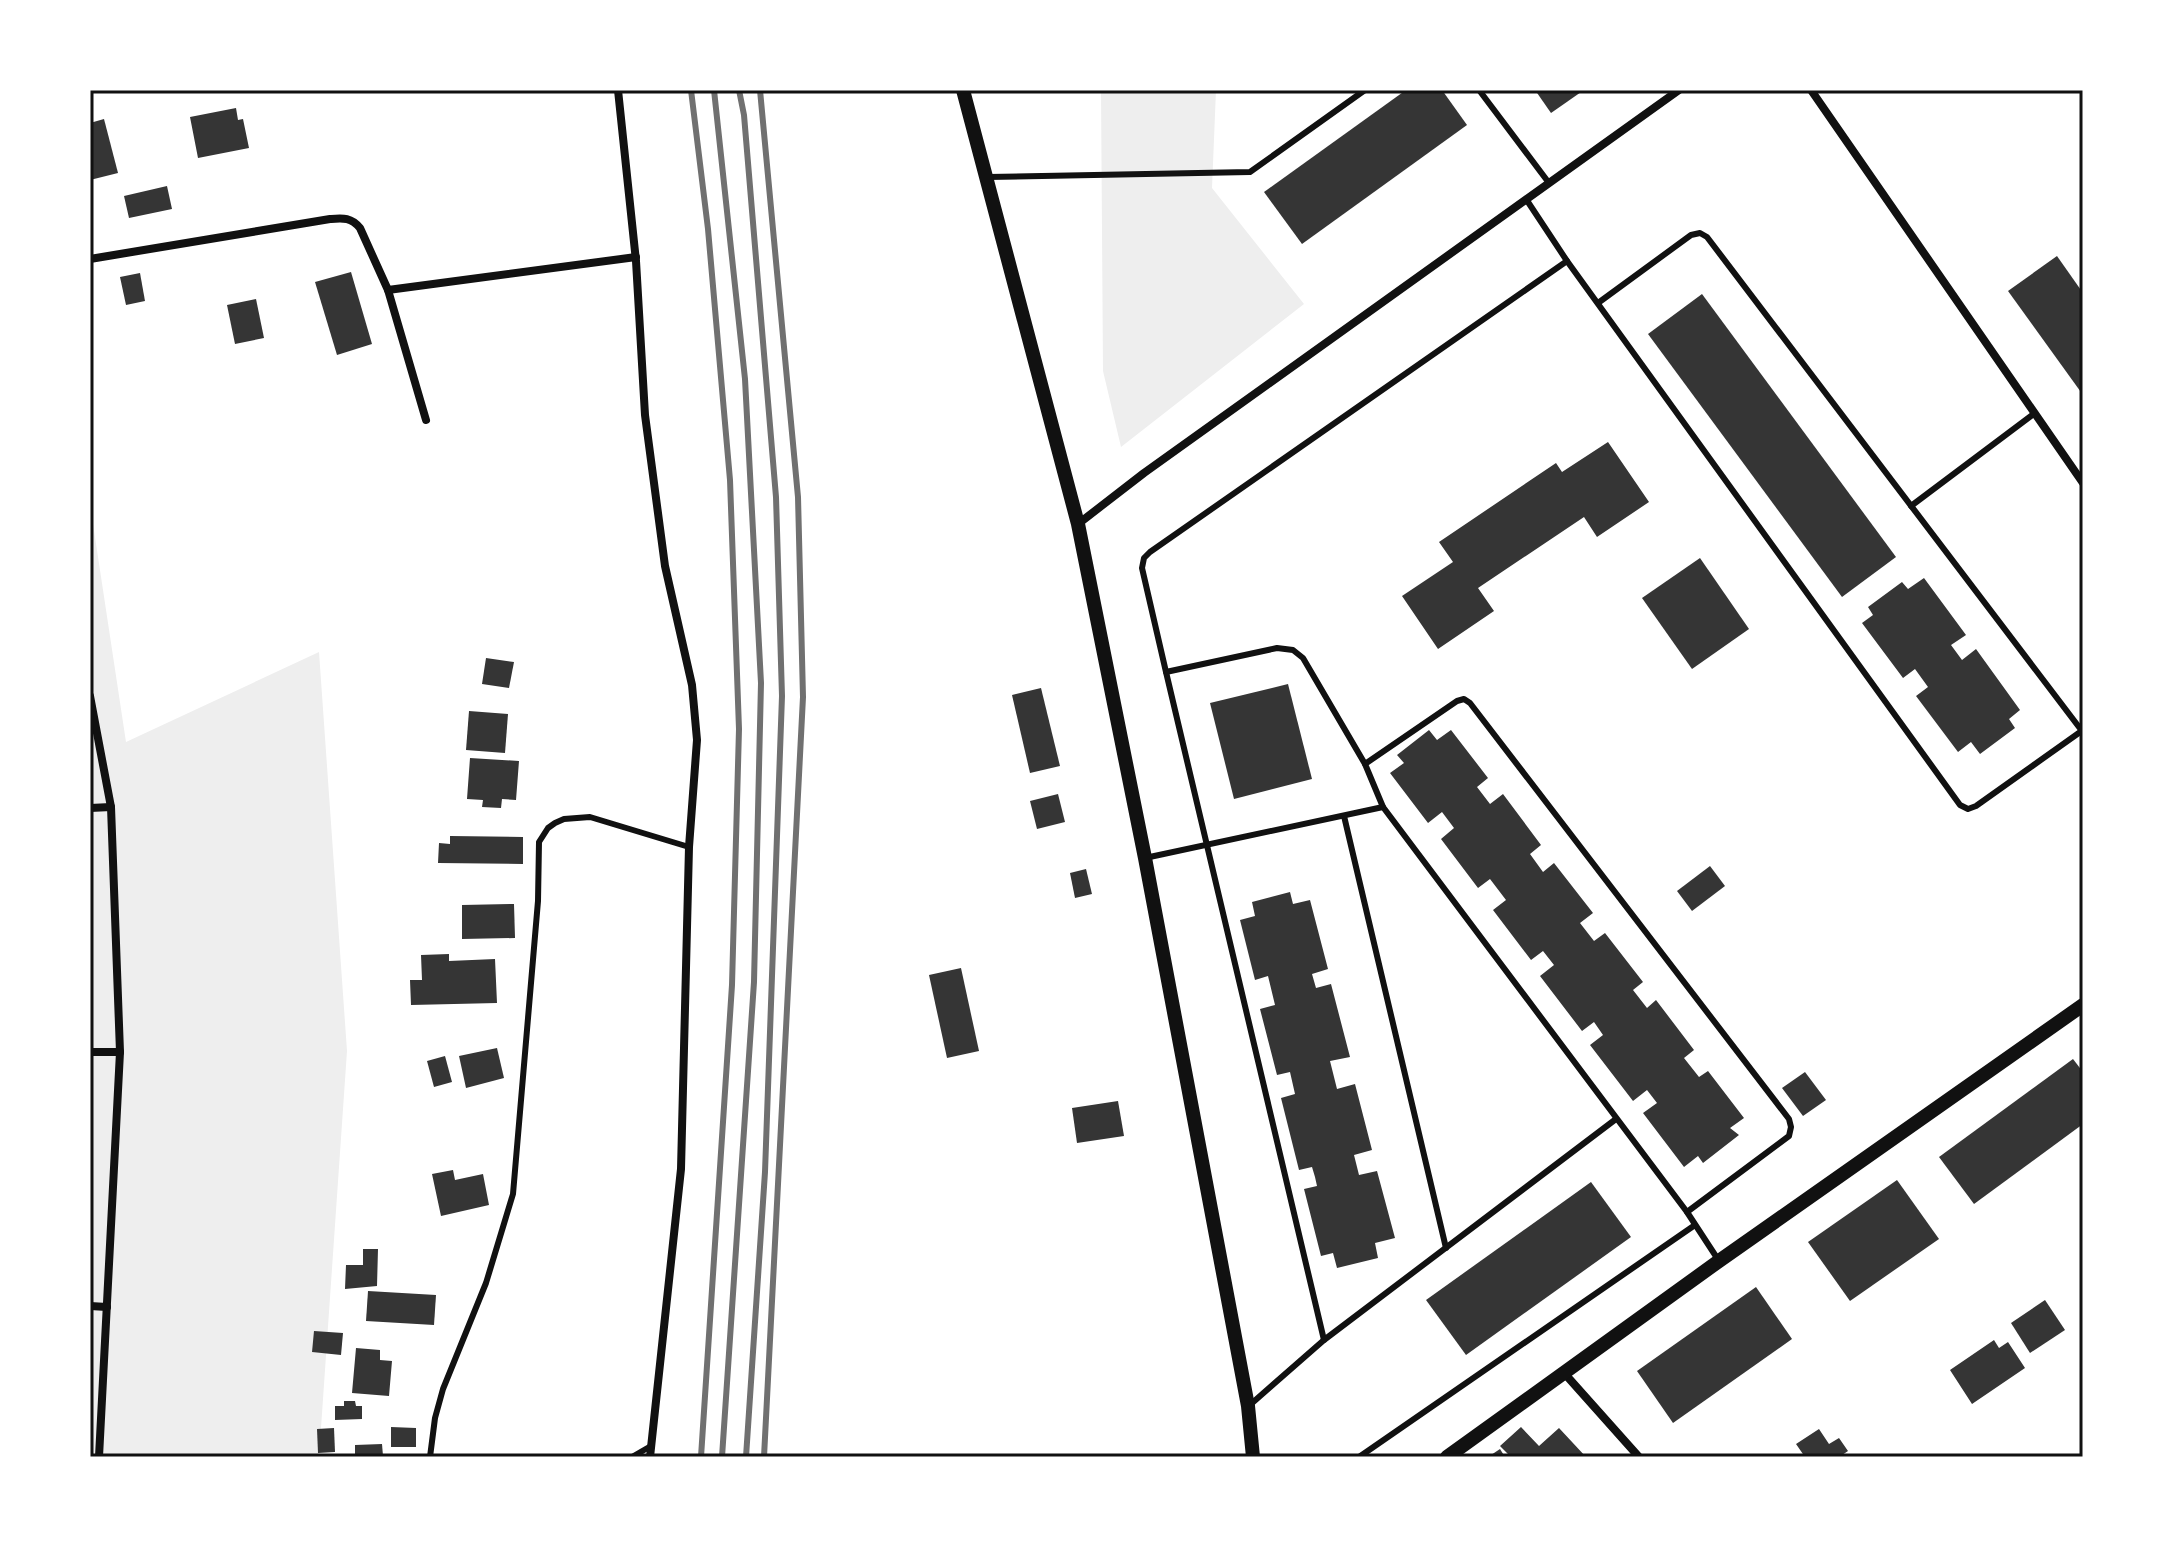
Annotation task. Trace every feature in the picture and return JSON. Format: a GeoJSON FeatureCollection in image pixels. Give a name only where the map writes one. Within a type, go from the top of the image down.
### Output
{"type":"FeatureCollection","features":[{"type":"Feature","properties":{"kind":"street"},"geometry":{"type":"LineString","coordinates":[[618,90],[636,257],[647,431],[665,566],[692,685],[697,740],[689,847],[681,1169],[650,1457]]}},
{"type":"Feature","properties":{"kind":"street"},"geometry":{"type":"LineString","coordinates":[[963,90],[1078,524],[1145,858],[1248,1406],[1253,1457]]}},
{"type":"Feature","properties":{"kind":"street"},"geometry":{"type":"LineString","coordinates":[[1078,524],[1144,473],[1679,90]]}},
{"type":"Feature","properties":{"kind":"street"},"geometry":{"type":"LineString","coordinates":[[1811,90],[2083,483]]}},
{"type":"Feature","properties":{"kind":"street"},"geometry":{"type":"LineString","coordinates":[[90,259],[346,218],[360,228],[388,290],[426,420]]}},
{"type":"Feature","properties":{"kind":"street"},"geometry":{"type":"LineString","coordinates":[[388,290],[636,257]]}},
{"type":"Feature","properties":{"kind":"street"},"geometry":{"type":"LineString","coordinates":[[90,696],[111,807],[120,1052],[99,1457]]}},
{"type":"Feature","properties":{"kind":"street"},"geometry":{"type":"LineString","coordinates":[[90,808],[111,807]]}},
{"type":"Feature","properties":{"kind":"street"},"geometry":{"type":"LineString","coordinates":[[1447,1457],[2083,1005]]}},
{"type":"Feature","properties":{"kind":"street"},"geometry":{"type":"LineString","coordinates":[[90,1052],[120,1052]]}},
{"type":"Feature","properties":{"kind":"street"},"geometry":{"type":"LineString","coordinates":[[90,1306],[107,1307]]}},
{"type":"Feature","properties":{"kind":"street"},"geometry":{"type":"LineString","coordinates":[[1565,1374],[1639,1457]]}},
{"type":"Feature","properties":{"kind":"lane"},"geometry":{"type":"LineString","coordinates":[[984,177],[1250,172],[1365,90]]}},
{"type":"Feature","properties":{"kind":"lane"},"geometry":{"type":"LineString","coordinates":[[1479,90],[1549,183]]}},
{"type":"Feature","properties":{"kind":"lane"},"geometry":{"type":"LineString","coordinates":[[1526,199],[1567,261],[1960,805],[1968,809],[1976,806],[2082,731],[1707,237],[1700,233],[1691,235],[1598,303]]}},
{"type":"Feature","properties":{"kind":"lane"},"geometry":{"type":"LineString","coordinates":[[1324,1340],[1142,568],[1144,558],[1567,261]]}},
{"type":"Feature","properties":{"kind":"lane"},"geometry":{"type":"LineString","coordinates":[[1911,506],[2035,413]]}},
{"type":"Feature","properties":{"kind":"lane"},"geometry":{"type":"LineString","coordinates":[[1166,672],[1277,648],[1293,650],[1303,658],[1365,764],[1383,807],[1687,1212],[1719,1261]]}},
{"type":"Feature","properties":{"kind":"lane"},"geometry":{"type":"LineString","coordinates":[[1365,764],[1457,701],[1464,699],[1470,703],[1789,1119],[1789,1136],[1687,1212]]}},
{"type":"Feature","properties":{"kind":"lane"},"geometry":{"type":"LineString","coordinates":[[1145,858],[1383,807]]}},
{"type":"Feature","properties":{"kind":"lane"},"geometry":{"type":"LineString","coordinates":[[1344,816],[1446,1248]]}},
{"type":"Feature","properties":{"kind":"lane"},"geometry":{"type":"LineString","coordinates":[[430,1457],[435,1418],[443,1389],[486,1283],[513,1194],[538,901],[539,842],[555,823],[564,819],[590,817],[689,847]]}},
{"type":"Feature","properties":{"kind":"lane"},"geometry":{"type":"LineString","coordinates":[[1248,1406],[1324,1340],[1616,1119]]}},
{"type":"Feature","properties":{"kind":"lane"},"geometry":{"type":"LineString","coordinates":[[1359,1457],[1695,1225]]}},
{"type":"Feature","properties":{"kind":"lane"},"geometry":{"type":"LineString","coordinates":[[632,1457],[651,1446]]}},
{"type":"Feature","properties":{"kind":"shaded area"},"geometry":{"type":"Polygon","coordinates":[[[1101,90],[1216,90],[1212,188],[1304,304],[1121,447],[1103,371],[1101,90]]]}},
{"type":"Feature","properties":{"kind":"shaded area"},"geometry":{"type":"Polygon","coordinates":[[[90,504],[126,742],[319,652],[347,1051],[319,1457],[90,1457],[90,504]]]}},
{"type":"Feature","properties":{"kind":"building"},"geometry":{"type":"Polygon","coordinates":[[[1406,90],[1442,90],[1467,125],[1302,244],[1264,192],[1406,90]]]}},
{"type":"Feature","properties":{"kind":"building"},"geometry":{"type":"Polygon","coordinates":[[[1535,90],[1584,90],[1551,113],[1535,90]]]}},
{"type":"Feature","properties":{"kind":"building"},"geometry":{"type":"Polygon","coordinates":[[[236,108],[238,120],[243,119],[249,148],[198,158],[190,117],[236,108]]]}},
{"type":"Feature","properties":{"kind":"building"},"geometry":{"type":"Polygon","coordinates":[[[104,119],[118,173],[90,180],[90,123],[104,119]]]}},
{"type":"Feature","properties":{"kind":"building"},"geometry":{"type":"Polygon","coordinates":[[[167,186],[172,209],[129,218],[124,196],[167,186]]]}},
{"type":"Feature","properties":{"kind":"building"},"geometry":{"type":"Polygon","coordinates":[[[2057,256],[2083,293],[2083,395],[2008,291],[2057,256]]]}},
{"type":"Feature","properties":{"kind":"building"},"geometry":{"type":"Polygon","coordinates":[[[351,272],[372,344],[337,355],[315,282],[351,272]]]}},
{"type":"Feature","properties":{"kind":"building"},"geometry":{"type":"Polygon","coordinates":[[[140,273],[145,301],[126,305],[120,277],[140,273]]]}},
{"type":"Feature","properties":{"kind":"building"},"geometry":{"type":"Polygon","coordinates":[[[1702,294],[1896,557],[1842,597],[1648,334],[1702,294]]]}},
{"type":"Feature","properties":{"kind":"building"},"geometry":{"type":"Polygon","coordinates":[[[256,299],[264,338],[235,344],[227,305],[256,299]]]}},
{"type":"Feature","properties":{"kind":"building"},"geometry":{"type":"Polygon","coordinates":[[[1608,442],[1649,502],[1597,537],[1584,517],[1478,588],[1494,611],[1438,649],[1402,596],[1453,562],[1439,542],[1556,463],[1562,472],[1608,442]]]}},
{"type":"Feature","properties":{"kind":"building"},"geometry":{"type":"Polygon","coordinates":[[[1700,558],[1749,629],[1692,669],[1642,598],[1700,558]]]}},
{"type":"Feature","properties":{"kind":"building"},"geometry":{"type":"Polygon","coordinates":[[[1924,578],[1966,635],[1951,645],[1962,660],[1976,649],[2020,710],[2009,719],[2015,728],[1980,754],[1971,742],[1958,752],[1916,696],[1928,687],[1915,669],[1903,678],[1862,623],[1873,615],[1868,607],[1902,582],[1908,589],[1924,578]]]}},
{"type":"Feature","properties":{"kind":"building"},"geometry":{"type":"Polygon","coordinates":[[[486,658],[514,662],[509,688],[482,684],[486,658]]]}},
{"type":"Feature","properties":{"kind":"building"},"geometry":{"type":"Polygon","coordinates":[[[1288,684],[1312,779],[1234,799],[1210,703],[1288,684]]]}},
{"type":"Feature","properties":{"kind":"building"},"geometry":{"type":"Polygon","coordinates":[[[1041,688],[1060,766],[1030,773],[1012,695],[1041,688]]]}},
{"type":"Feature","properties":{"kind":"building"},"geometry":{"type":"Polygon","coordinates":[[[469,711],[508,714],[505,753],[466,750],[469,711]]]}},
{"type":"Feature","properties":{"kind":"building"},"geometry":{"type":"Polygon","coordinates":[[[1429,730],[1437,740],[1451,730],[1488,778],[1477,787],[1490,804],[1503,794],[1541,845],[1530,854],[1543,872],[1554,863],[1593,913],[1580,923],[1594,941],[1605,933],[1643,982],[1633,990],[1647,1008],[1656,1000],[1694,1050],[1684,1058],[1699,1077],[1708,1071],[1744,1118],[1730,1128],[1739,1135],[1703,1163],[1698,1156],[1684,1167],[1643,1113],[1657,1103],[1647,1090],[1633,1101],[1590,1045],[1603,1035],[1594,1022],[1582,1031],[1540,976],[1554,965],[1543,951],[1531,960],[1493,910],[1506,900],[1490,879],[1478,888],[1441,839],[1454,828],[1442,812],[1428,823],[1390,773],[1404,763],[1397,755],[1429,730]]]}},
{"type":"Feature","properties":{"kind":"building"},"geometry":{"type":"Polygon","coordinates":[[[470,758],[519,761],[516,800],[502,799],[501,808],[482,807],[483,800],[467,799],[470,758]]]}},
{"type":"Feature","properties":{"kind":"building"},"geometry":{"type":"Polygon","coordinates":[[[1058,794],[1065,822],[1037,829],[1030,801],[1058,794]]]}},
{"type":"Feature","properties":{"kind":"building"},"geometry":{"type":"Polygon","coordinates":[[[450,836],[523,837],[523,864],[438,863],[439,843],[450,844],[450,836]]]}},
{"type":"Feature","properties":{"kind":"building"},"geometry":{"type":"Polygon","coordinates":[[[1710,866],[1725,886],[1692,911],[1677,891],[1710,866]]]}},
{"type":"Feature","properties":{"kind":"building"},"geometry":{"type":"Polygon","coordinates":[[[1086,869],[1092,894],[1075,898],[1070,873],[1086,869]]]}},
{"type":"Feature","properties":{"kind":"building"},"geometry":{"type":"Polygon","coordinates":[[[1290,892],[1293,904],[1310,900],[1328,969],[1312,974],[1316,988],[1331,984],[1350,1057],[1330,1061],[1337,1089],[1355,1084],[1372,1150],[1354,1155],[1359,1175],[1377,1171],[1395,1238],[1375,1243],[1378,1258],[1337,1268],[1333,1253],[1321,1256],[1304,1189],[1317,1186],[1315,1177],[1312,1167],[1299,1170],[1281,1098],[1295,1094],[1290,1072],[1277,1075],[1260,1009],[1275,1005],[1268,976],[1255,980],[1240,920],[1255,916],[1252,902],[1290,892]]]}},
{"type":"Feature","properties":{"kind":"building"},"geometry":{"type":"Polygon","coordinates":[[[514,904],[515,938],[462,939],[462,905],[514,904]]]}},
{"type":"Feature","properties":{"kind":"building"},"geometry":{"type":"Polygon","coordinates":[[[449,954],[449,961],[495,959],[497,1003],[411,1005],[410,980],[422,980],[421,955],[449,954]]]}},
{"type":"Feature","properties":{"kind":"building"},"geometry":{"type":"Polygon","coordinates":[[[961,968],[979,1051],[947,1058],[929,975],[961,968]]]}},
{"type":"Feature","properties":{"kind":"building"},"geometry":{"type":"Polygon","coordinates":[[[497,1048],[504,1078],[466,1088],[459,1056],[497,1048]]]}},
{"type":"Feature","properties":{"kind":"building"},"geometry":{"type":"Polygon","coordinates":[[[445,1056],[452,1082],[434,1087],[427,1061],[445,1056]]]}},
{"type":"Feature","properties":{"kind":"building"},"geometry":{"type":"Polygon","coordinates":[[[2073,1059],[2083,1072],[2083,1124],[1974,1204],[1939,1157],[2073,1059]]]}},
{"type":"Feature","properties":{"kind":"building"},"geometry":{"type":"Polygon","coordinates":[[[1805,1072],[1826,1100],[1803,1116],[1782,1088],[1805,1072]]]}},
{"type":"Feature","properties":{"kind":"building"},"geometry":{"type":"Polygon","coordinates":[[[1118,1101],[1124,1136],[1077,1143],[1072,1108],[1118,1101]]]}},
{"type":"Feature","properties":{"kind":"building"},"geometry":{"type":"Polygon","coordinates":[[[453,1170],[455,1180],[483,1174],[489,1205],[441,1216],[432,1174],[453,1170]]]}},
{"type":"Feature","properties":{"kind":"building"},"geometry":{"type":"Polygon","coordinates":[[[1897,1180],[1939,1239],[1850,1301],[1808,1242],[1897,1180]]]}},
{"type":"Feature","properties":{"kind":"building"},"geometry":{"type":"Polygon","coordinates":[[[1591,1182],[1631,1237],[1466,1355],[1426,1300],[1591,1182]]]}},
{"type":"Feature","properties":{"kind":"building"},"geometry":{"type":"Polygon","coordinates":[[[363,1249],[378,1249],[377,1286],[345,1289],[346,1265],[363,1265],[363,1249]]]}},
{"type":"Feature","properties":{"kind":"building"},"geometry":{"type":"Polygon","coordinates":[[[1756,1287],[1792,1339],[1673,1423],[1637,1371],[1756,1287]]]}},
{"type":"Feature","properties":{"kind":"building"},"geometry":{"type":"Polygon","coordinates":[[[368,1291],[436,1295],[434,1325],[366,1321],[368,1291]]]}},
{"type":"Feature","properties":{"kind":"building"},"geometry":{"type":"Polygon","coordinates":[[[2045,1300],[2065,1330],[2030,1353],[2011,1323],[2045,1300]]]}},
{"type":"Feature","properties":{"kind":"building"},"geometry":{"type":"Polygon","coordinates":[[[314,1331],[343,1333],[341,1355],[312,1352],[314,1331]]]}},
{"type":"Feature","properties":{"kind":"building"},"geometry":{"type":"Polygon","coordinates":[[[1994,1340],[1999,1348],[2008,1342],[2025,1368],[1972,1404],[1950,1370],[1994,1340]]]}},
{"type":"Feature","properties":{"kind":"building"},"geometry":{"type":"Polygon","coordinates":[[[356,1348],[380,1350],[380,1360],[392,1361],[389,1396],[352,1393],[356,1348]]]}},
{"type":"Feature","properties":{"kind":"building"},"geometry":{"type":"Polygon","coordinates":[[[344,1401],[355,1401],[356,1406],[362,1406],[362,1419],[335,1420],[335,1406],[344,1406],[344,1401]]]}},
{"type":"Feature","properties":{"kind":"building"},"geometry":{"type":"Polygon","coordinates":[[[391,1427],[416,1428],[416,1447],[391,1447],[391,1427]]]}},
{"type":"Feature","properties":{"kind":"building"},"geometry":{"type":"Polygon","coordinates":[[[1521,1427],[1539,1446],[1559,1428],[1586,1457],[1511,1457],[1500,1446],[1521,1427]]]}},
{"type":"Feature","properties":{"kind":"building"},"geometry":{"type":"Polygon","coordinates":[[[334,1428],[335,1452],[318,1453],[317,1429],[334,1428]]]}},
{"type":"Feature","properties":{"kind":"building"},"geometry":{"type":"Polygon","coordinates":[[[1819,1429],[1829,1444],[1839,1438],[1848,1451],[1839,1457],[1805,1457],[1796,1444],[1819,1429]]]}},
{"type":"Feature","properties":{"kind":"building"},"geometry":{"type":"Polygon","coordinates":[[[382,1444],[383,1456],[355,1457],[355,1445],[382,1444]]]}},
{"type":"Feature","properties":{"kind":"building"},"geometry":{"type":"Polygon","coordinates":[[[1500,1449],[1505,1457],[1488,1457],[1500,1449]]]}},
{"type":"Feature","properties":{"kind":"railway"},"geometry":{"type":"LineString","coordinates":[[691,90],[708,229],[730,480],[739,729],[732,985],[701,1457]]}},
{"type":"Feature","properties":{"kind":"railway"},"geometry":{"type":"LineString","coordinates":[[714,90],[745,379],[761,683],[754,982],[722,1457]]}},
{"type":"Feature","properties":{"kind":"railway"},"geometry":{"type":"LineString","coordinates":[[739,90],[744,115],[776,497],[782,696],[765,1172],[746,1457]]}},
{"type":"Feature","properties":{"kind":"railway"},"geometry":{"type":"LineString","coordinates":[[760,90],[798,497],[803,697],[764,1457]]}}]}
